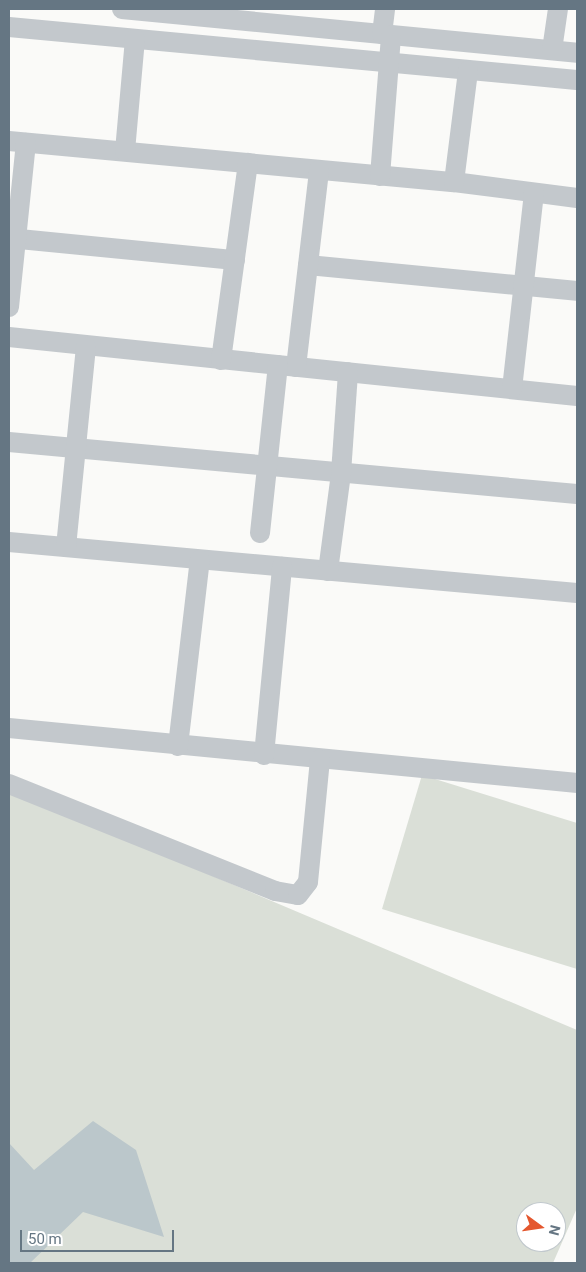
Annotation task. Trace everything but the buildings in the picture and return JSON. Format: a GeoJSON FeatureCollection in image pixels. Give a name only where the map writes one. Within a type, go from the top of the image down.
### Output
{"type":"FeatureCollection","features":[{"type":"Feature","properties":{"kind":"street"},"geometry":{"type":"LineString","coordinates":[[122,9],[261,15],[386,34],[577,53]]}},
{"type":"Feature","properties":{"kind":"street"},"geometry":{"type":"LineString","coordinates":[[380,176],[388,65],[385,9]]}},
{"type":"Feature","properties":{"kind":"street"},"geometry":{"type":"LineString","coordinates":[[552,50],[558,9]]}},
{"type":"Feature","properties":{"kind":"street"},"geometry":{"type":"LineString","coordinates":[[9,26],[388,65],[577,80]]}},
{"type":"Feature","properties":{"kind":"street"},"geometry":{"type":"LineString","coordinates":[[125,151],[135,39]]}},
{"type":"Feature","properties":{"kind":"street"},"geometry":{"type":"LineString","coordinates":[[454,182],[468,71]]}},
{"type":"Feature","properties":{"kind":"street"},"geometry":{"type":"LineString","coordinates":[[9,307],[17,142],[454,182],[577,198]]}},
{"type":"Feature","properties":{"kind":"street"},"geometry":{"type":"LineString","coordinates":[[221,360],[248,164]]}},
{"type":"Feature","properties":{"kind":"street"},"geometry":{"type":"LineString","coordinates":[[260,533],[266,466],[308,265],[319,170]]}},
{"type":"Feature","properties":{"kind":"street"},"geometry":{"type":"LineString","coordinates":[[512,389],[534,193]]}},
{"type":"Feature","properties":{"kind":"street"},"geometry":{"type":"LineString","coordinates":[[12,238],[235,260]]}},
{"type":"Feature","properties":{"kind":"street"},"geometry":{"type":"LineString","coordinates":[[308,265],[577,291]]}},
{"type":"Feature","properties":{"kind":"street"},"geometry":{"type":"LineString","coordinates":[[9,337],[86,347],[577,396]]}},
{"type":"Feature","properties":{"kind":"street"},"geometry":{"type":"LineString","coordinates":[[66,547],[74,449],[86,347]]}},
{"type":"Feature","properties":{"kind":"street"},"geometry":{"type":"LineString","coordinates":[[328,571],[341,473],[348,372]]}},
{"type":"Feature","properties":{"kind":"street"},"geometry":{"type":"LineString","coordinates":[[9,442],[577,494]]}},
{"type":"Feature","properties":{"kind":"street"},"geometry":{"type":"LineString","coordinates":[[9,542],[577,594]]}},
{"type":"Feature","properties":{"kind":"street"},"geometry":{"type":"LineString","coordinates":[[178,746],[200,560]]}},
{"type":"Feature","properties":{"kind":"street"},"geometry":{"type":"LineString","coordinates":[[264,755],[282,567]]}},
{"type":"Feature","properties":{"kind":"street"},"geometry":{"type":"LineString","coordinates":[[9,728],[264,755],[577,783]]}},
{"type":"Feature","properties":{"kind":"street"},"geometry":{"type":"LineString","coordinates":[[9,784],[275,891],[298,895],[308,882],[320,760]]}},
{"type":"Feature","properties":{"kind":"shaded area"},"geometry":{"type":"Polygon","coordinates":[[[422,775],[577,823],[577,969],[382,909],[422,775]]]}},
{"type":"Feature","properties":{"kind":"shaded area"},"geometry":{"type":"Polygon","coordinates":[[[9,790],[577,1030],[577,1208],[566,1233],[566,1202],[516,1202],[516,1252],[558,1252],[553,1263],[9,1263],[9,790]]]}},
{"type":"Feature","properties":{"kind":"shaded area"},"geometry":{"type":"Polygon","coordinates":[[[93,1121],[136,1150],[164,1237],[83,1212],[30,1263],[9,1263],[9,1143],[34,1170],[93,1121]]]}}]}
